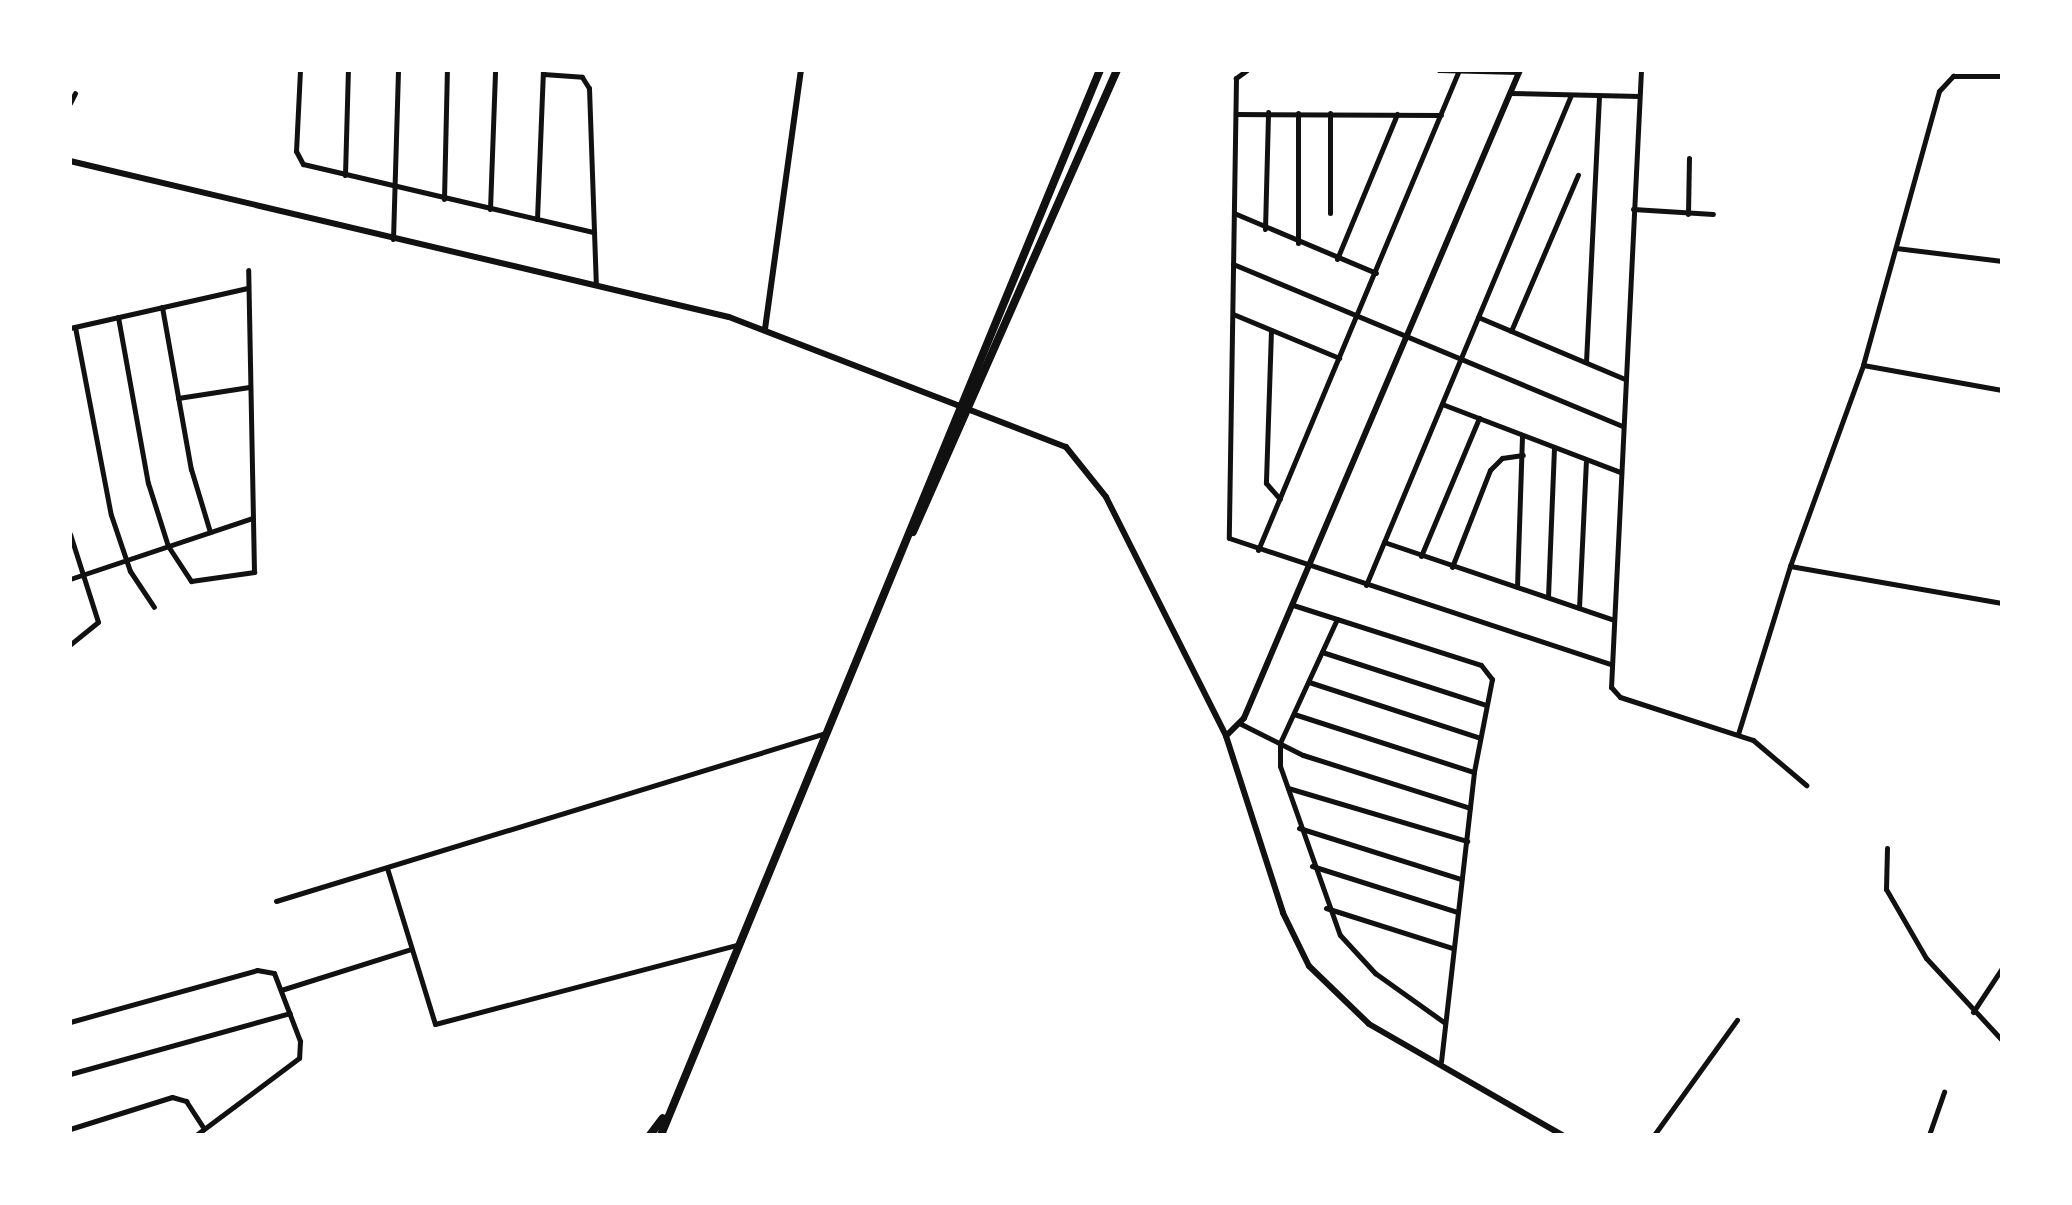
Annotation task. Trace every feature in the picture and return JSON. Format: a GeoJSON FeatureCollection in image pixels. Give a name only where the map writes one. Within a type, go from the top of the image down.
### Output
{"type":"FeatureCollection","features":[{"type":"Feature","properties":{"kind":"highway"},"geometry":{"type":"LineString","coordinates":[[912,534],[959,406],[1100,70]]}},
{"type":"Feature","properties":{"kind":"highway"},"geometry":{"type":"LineString","coordinates":[[661,1135],[664,1118],[826,733],[1117,70]]}},
{"type":"Feature","properties":{"kind":"highway"},"geometry":{"type":"LineString","coordinates":[[650,1135],[664,1118]]}},
{"type":"Feature","properties":{"kind":"street"},"geometry":{"type":"LineString","coordinates":[[300,70],[297,156],[303,164],[594,232]]}},
{"type":"Feature","properties":{"kind":"street"},"geometry":{"type":"LineString","coordinates":[[345,175],[348,70]]}},
{"type":"Feature","properties":{"kind":"street"},"geometry":{"type":"LineString","coordinates":[[393,238],[398,70]]}},
{"type":"Feature","properties":{"kind":"street"},"geometry":{"type":"LineString","coordinates":[[444,199],[448,70]]}},
{"type":"Feature","properties":{"kind":"street"},"geometry":{"type":"LineString","coordinates":[[490,209],[495,70]]}},
{"type":"Feature","properties":{"kind":"street"},"geometry":{"type":"LineString","coordinates":[[765,329],[800,70]]}},
{"type":"Feature","properties":{"kind":"street"},"geometry":{"type":"LineString","coordinates":[[1248,70],[1236,78],[1227,533],[1258,550],[1611,664]]}},
{"type":"Feature","properties":{"kind":"street"},"geometry":{"type":"LineString","coordinates":[[1226,736],[1241,724],[1520,71],[1440,70]]}},
{"type":"Feature","properties":{"kind":"street"},"geometry":{"type":"LineString","coordinates":[[1258,550],[1460,70]]}},
{"type":"Feature","properties":{"kind":"street"},"geometry":{"type":"LineString","coordinates":[[1641,70],[1612,619],[1612,690],[1620,697],[1738,734],[1806,785]]}},
{"type":"Feature","properties":{"kind":"street"},"geometry":{"type":"LineString","coordinates":[[536,220],[543,72],[587,82],[596,286]]}},
{"type":"Feature","properties":{"kind":"street"},"geometry":{"type":"LineString","coordinates":[[1738,734],[1790,566],[1863,365],[1939,91],[1953,76],[2002,76]]}},
{"type":"Feature","properties":{"kind":"street"},"geometry":{"type":"LineString","coordinates":[[70,103],[75,93]]}},
{"type":"Feature","properties":{"kind":"street"},"geometry":{"type":"LineString","coordinates":[[1510,94],[1639,96]]}},
{"type":"Feature","properties":{"kind":"street"},"geometry":{"type":"LineString","coordinates":[[1366,585],[1570,95]]}},
{"type":"Feature","properties":{"kind":"street"},"geometry":{"type":"LineString","coordinates":[[1586,362],[1598,96]]}},
{"type":"Feature","properties":{"kind":"street"},"geometry":{"type":"LineString","coordinates":[[1265,230],[1268,112]]}},
{"type":"Feature","properties":{"kind":"street"},"geometry":{"type":"LineString","coordinates":[[1298,113],[1298,243]]}},
{"type":"Feature","properties":{"kind":"street"},"geometry":{"type":"LineString","coordinates":[[1236,114],[1441,115]]}},
{"type":"Feature","properties":{"kind":"street"},"geometry":{"type":"LineString","coordinates":[[1330,114],[1330,213]]}},
{"type":"Feature","properties":{"kind":"street"},"geometry":{"type":"LineString","coordinates":[[1338,259],[1398,114]]}},
{"type":"Feature","properties":{"kind":"street"},"geometry":{"type":"LineString","coordinates":[[1688,214],[1689,158]]}},
{"type":"Feature","properties":{"kind":"street"},"geometry":{"type":"LineString","coordinates":[[70,160],[765,329],[1055,441],[1092,472],[1226,736],[1283,913],[1309,966],[1369,1024],[1441,1061],[1562,1135]]}},
{"type":"Feature","properties":{"kind":"street"},"geometry":{"type":"LineString","coordinates":[[1511,331],[1578,175]]}},
{"type":"Feature","properties":{"kind":"street"},"geometry":{"type":"LineString","coordinates":[[1634,209],[1713,214]]}},
{"type":"Feature","properties":{"kind":"street"},"geometry":{"type":"LineString","coordinates":[[1234,213],[1265,230],[1376,274]]}},
{"type":"Feature","properties":{"kind":"street"},"geometry":{"type":"LineString","coordinates":[[1896,248],[2002,261]]}},
{"type":"Feature","properties":{"kind":"street"},"geometry":{"type":"LineString","coordinates":[[1233,264],[1622,426]]}},
{"type":"Feature","properties":{"kind":"street"},"geometry":{"type":"LineString","coordinates":[[118,317],[148,483],[168,546],[191,582],[254,572],[248,270]]}},
{"type":"Feature","properties":{"kind":"street"},"geometry":{"type":"LineString","coordinates":[[154,607],[126,560],[105,494],[73,327],[248,288]]}},
{"type":"Feature","properties":{"kind":"street"},"geometry":{"type":"LineString","coordinates":[[162,307],[178,398],[210,532]]}},
{"type":"Feature","properties":{"kind":"street"},"geometry":{"type":"LineString","coordinates":[[1233,314],[1339,358]]}},
{"type":"Feature","properties":{"kind":"street"},"geometry":{"type":"LineString","coordinates":[[1478,317],[1625,380]]}},
{"type":"Feature","properties":{"kind":"street"},"geometry":{"type":"LineString","coordinates":[[1271,330],[1266,483],[1280,499]]}},
{"type":"Feature","properties":{"kind":"street"},"geometry":{"type":"LineString","coordinates":[[1863,365],[2002,390]]}},
{"type":"Feature","properties":{"kind":"street"},"geometry":{"type":"LineString","coordinates":[[178,398],[250,387]]}},
{"type":"Feature","properties":{"kind":"street"},"geometry":{"type":"LineString","coordinates":[[1442,404],[1620,472]]}},
{"type":"Feature","properties":{"kind":"street"},"geometry":{"type":"LineString","coordinates":[[1421,556],[1479,418]]}},
{"type":"Feature","properties":{"kind":"street"},"geometry":{"type":"LineString","coordinates":[[1517,587],[1522,437]]}},
{"type":"Feature","properties":{"kind":"street"},"geometry":{"type":"LineString","coordinates":[[1548,597],[1554,449]]}},
{"type":"Feature","properties":{"kind":"street"},"geometry":{"type":"LineString","coordinates":[[1452,567],[1490,470],[1502,458],[1523,455]]}},
{"type":"Feature","properties":{"kind":"street"},"geometry":{"type":"LineString","coordinates":[[1579,608],[1586,462]]}},
{"type":"Feature","properties":{"kind":"street"},"geometry":{"type":"LineString","coordinates":[[70,579],[253,517]]}},
{"type":"Feature","properties":{"kind":"street"},"geometry":{"type":"LineString","coordinates":[[70,534],[98,622],[70,644]]}},
{"type":"Feature","properties":{"kind":"street"},"geometry":{"type":"LineString","coordinates":[[1384,542],[1612,619]]}},
{"type":"Feature","properties":{"kind":"street"},"geometry":{"type":"LineString","coordinates":[[1790,566],[2002,603]]}},
{"type":"Feature","properties":{"kind":"street"},"geometry":{"type":"LineString","coordinates":[[1292,604],[1486,668],[1492,679],[1474,772],[1441,1061]]}},
{"type":"Feature","properties":{"kind":"street"},"geometry":{"type":"LineString","coordinates":[[1337,620],[1280,743],[1286,787],[1326,908],[1349,948],[1445,1023]]}},
{"type":"Feature","properties":{"kind":"street"},"geometry":{"type":"LineString","coordinates":[[1322,652],[1487,705]]}},
{"type":"Feature","properties":{"kind":"street"},"geometry":{"type":"LineString","coordinates":[[1309,682],[1480,738]]}},
{"type":"Feature","properties":{"kind":"street"},"geometry":{"type":"LineString","coordinates":[[1294,714],[1474,772]]}},
{"type":"Feature","properties":{"kind":"street"},"geometry":{"type":"LineString","coordinates":[[1241,724],[1280,743],[1470,808]]}},
{"type":"Feature","properties":{"kind":"street"},"geometry":{"type":"LineString","coordinates":[[276,902],[826,733]]}},
{"type":"Feature","properties":{"kind":"street"},"geometry":{"type":"LineString","coordinates":[[1286,787],[1467,841]]}},
{"type":"Feature","properties":{"kind":"street"},"geometry":{"type":"LineString","coordinates":[[1299,828],[1461,879]]}},
{"type":"Feature","properties":{"kind":"street"},"geometry":{"type":"LineString","coordinates":[[1886,848],[1885,882],[1892,900],[1935,971],[2002,1040]]}},
{"type":"Feature","properties":{"kind":"street"},"geometry":{"type":"LineString","coordinates":[[1312,866],[1457,912]]}},
{"type":"Feature","properties":{"kind":"street"},"geometry":{"type":"LineString","coordinates":[[386,868],[436,1024],[737,946]]}},
{"type":"Feature","properties":{"kind":"street"},"geometry":{"type":"LineString","coordinates":[[1326,908],[1453,949]]}},
{"type":"Feature","properties":{"kind":"street"},"geometry":{"type":"LineString","coordinates":[[282,990],[411,949]]}},
{"type":"Feature","properties":{"kind":"street"},"geometry":{"type":"LineString","coordinates":[[1973,1012],[2002,968]]}},
{"type":"Feature","properties":{"kind":"street"},"geometry":{"type":"LineString","coordinates":[[70,1022],[257,970],[274,973],[290,1013],[299,1058],[196,1135]]}},
{"type":"Feature","properties":{"kind":"street"},"geometry":{"type":"LineString","coordinates":[[70,1074],[290,1013]]}},
{"type":"Feature","properties":{"kind":"street"},"geometry":{"type":"LineString","coordinates":[[1654,1135],[1737,1020]]}},
{"type":"Feature","properties":{"kind":"street"},"geometry":{"type":"LineString","coordinates":[[1929,1135],[1944,1092]]}},
{"type":"Feature","properties":{"kind":"street"},"geometry":{"type":"LineString","coordinates":[[70,1133],[172,1097],[186,1101],[204,1129]]}}]}
